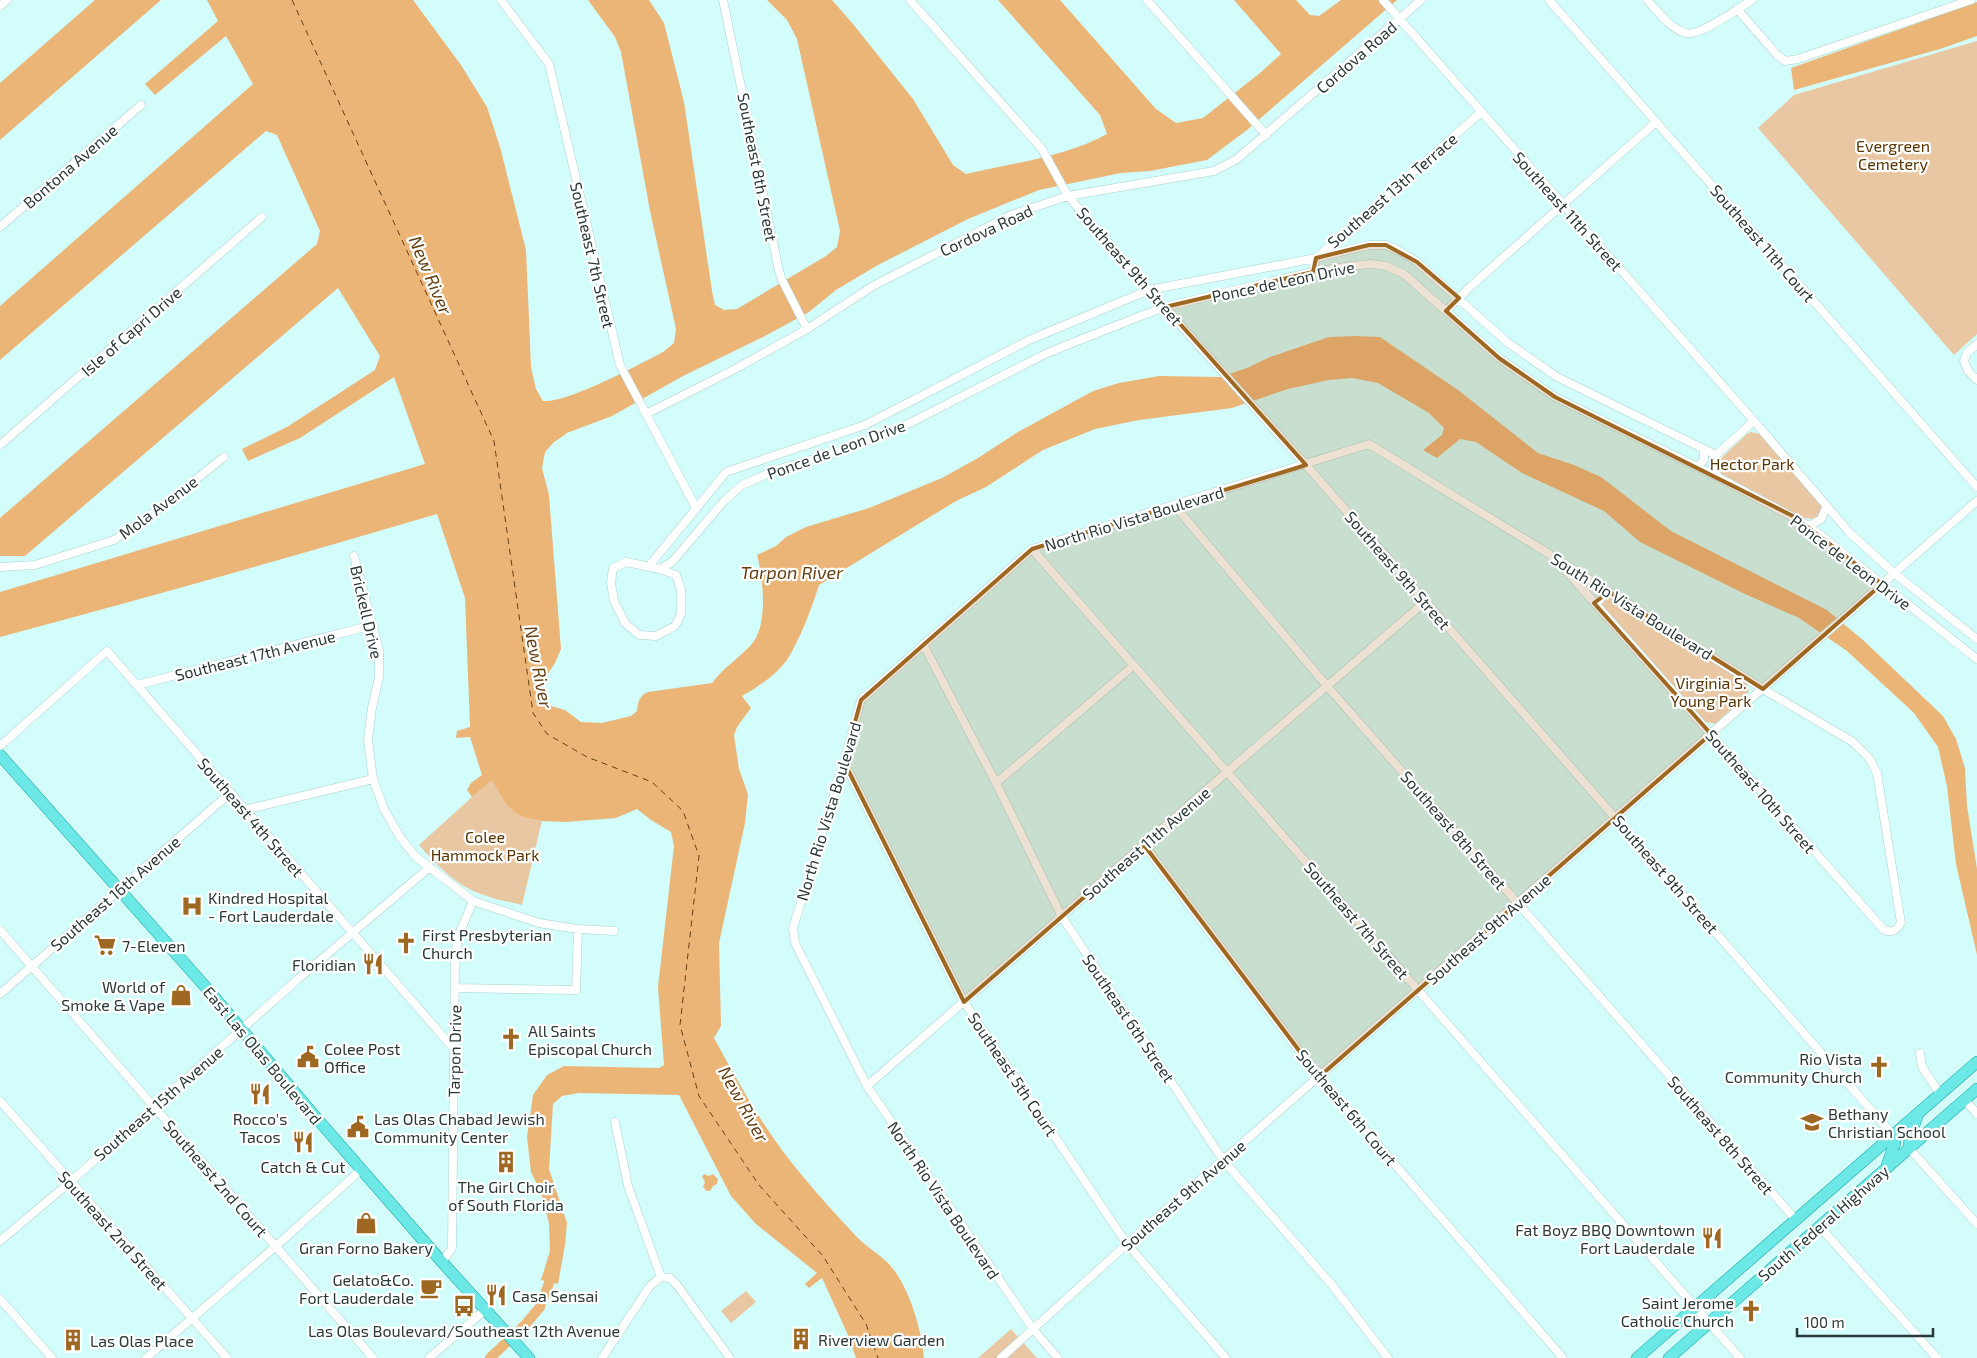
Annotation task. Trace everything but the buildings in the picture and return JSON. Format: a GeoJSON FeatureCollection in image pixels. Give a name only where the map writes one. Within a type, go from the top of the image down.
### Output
{"type":"FeatureCollection","features":[{"type":"Feature","properties":{"kind":"main road","name":"East Las Olas Boulevard"},"geometry":{"type":"LineString","coordinates":[[2,760],[242,1029],[442,1262],[528,1357]]}},
{"type":"Feature","properties":{"kind":"main road","name":"South Federal Highway"},"geometry":{"type":"LineString","coordinates":[[1637,1358],[1977,1062]]}},
{"type":"Feature","properties":{"kind":"main road","name":"South Federal Highway"},"geometry":{"type":"LineString","coordinates":[[1669,1358],[1977,1089]]}},
{"type":"Feature","properties":{"kind":"main road"},"geometry":{"type":"LineString","coordinates":[[1909,1148],[1912,1128],[1920,1111]]}},
{"type":"Feature","properties":{"kind":"main road"},"geometry":{"type":"LineString","coordinates":[[1885,1169],[1895,1143],[1893,1135]]}},
{"type":"Feature","properties":{"kind":"street"},"geometry":{"type":"LineString","coordinates":[[0,6],[7,0]]}},
{"type":"Feature","properties":{"kind":"street","name":"Southeast 7th Street"},"geometry":{"type":"LineString","coordinates":[[501,0],[548,64],[620,365],[696,508]]}},
{"type":"Feature","properties":{"kind":"street","name":"Southeast 8th Street"},"geometry":{"type":"LineString","coordinates":[[723,0],[782,280],[806,329]]}},
{"type":"Feature","properties":{"kind":"street","name":"Southeast 9th Street"},"geometry":{"type":"LineString","coordinates":[[910,0],[1042,149],[1068,196],[1149,290],[1426,601],[1893,1135]]}},
{"type":"Feature","properties":{"kind":"street"},"geometry":{"type":"LineString","coordinates":[[1147,0],[1266,135]]}},
{"type":"Feature","properties":{"kind":"street","name":"Southeast 11th Street"},"geometry":{"type":"LineString","coordinates":[[1383,0],[1480,113],[1754,421],[1849,532],[1894,573]]}},
{"type":"Feature","properties":{"kind":"street","name":"Cordova Road"},"geometry":{"type":"LineString","coordinates":[[646,414],[737,368],[806,329],[873,286],[1011,215],[1068,196],[1214,170],[1237,159],[1421,0]]}},
{"type":"Feature","properties":{"kind":"street","name":"Southeast 11th Court"},"geometry":{"type":"LineString","coordinates":[[1549,0],[1977,487]]}},
{"type":"Feature","properties":{"kind":"street"},"geometry":{"type":"LineString","coordinates":[[1647,0],[1675,28],[1686,34],[1697,32],[1752,0]]}},
{"type":"Feature","properties":{"kind":"street"},"geometry":{"type":"LineString","coordinates":[[1737,9],[1777,55],[1785,61],[1798,59],[1971,0]]}},
{"type":"Feature","properties":{"kind":"street","name":"Bontona Avenue"},"geometry":{"type":"LineString","coordinates":[[0,228],[141,105]]}},
{"type":"Feature","properties":{"kind":"street","name":"Southeast 13th Terrace"},"geometry":{"type":"LineString","coordinates":[[1313,272],[1316,258],[1480,113]]}},
{"type":"Feature","properties":{"kind":"street"},"geometry":{"type":"LineString","coordinates":[[1446,311],[1470,286],[1656,122]]}},
{"type":"Feature","properties":{"kind":"street","name":"Isle of Capri Drive"},"geometry":{"type":"LineString","coordinates":[[0,444],[262,217]]}},
{"type":"Feature","properties":{"kind":"street","name":"Ponce de Leon Drive"},"geometry":{"type":"LineString","coordinates":[[649,566],[726,472],[865,424],[1029,340],[1149,290],[1316,258],[1369,245],[1386,245],[1417,262],[1508,342],[1557,377],[1716,455]]}},
{"type":"Feature","properties":{"kind":"street","name":"Ponce de Leon Drive"},"geometry":{"type":"LineString","coordinates":[[660,569],[672,562],[724,501],[742,485],[776,470],[834,453],[896,430],[1047,353],[1165,307],[1313,272],[1371,264],[1386,266],[1404,274],[1499,358],[1555,397],[1718,477],[1809,526],[1977,659]]}},
{"type":"Feature","properties":{"kind":"street"},"geometry":{"type":"LineString","coordinates":[[1977,344],[1967,353],[1964,361],[1968,371],[1977,380]]}},
{"type":"Feature","properties":{"kind":"street"},"geometry":{"type":"LineString","coordinates":[[1718,477],[1713,465],[1716,455],[1754,421]]}},
{"type":"Feature","properties":{"kind":"street","name":"South Rio Vista Boulevard"},"geometry":{"type":"LineString","coordinates":[[1306,465],[1369,444],[1554,557],[1763,689],[1853,742],[1869,758],[1877,774],[1901,923],[1898,929],[1891,932]]}},
{"type":"Feature","properties":{"kind":"street"},"geometry":{"type":"LineString","coordinates":[[1698,467],[1704,460],[1704,449]]}},
{"type":"Feature","properties":{"kind":"street","name":"Mola Avenue"},"geometry":{"type":"LineString","coordinates":[[0,567],[35,565],[114,540],[159,509],[224,457]]}},
{"type":"Feature","properties":{"kind":"street","name":"North Rio Vista Boulevard"},"geometry":{"type":"LineString","coordinates":[[1058,1358],[1033,1329],[867,1086],[795,943],[793,928],[861,700],[923,644],[1032,549],[1306,465]]}},
{"type":"Feature","properties":{"kind":"street","name":"Southeast 9th Avenue"},"geometry":{"type":"LineString","coordinates":[[1001,1358],[1127,1244],[1977,502]]}},
{"type":"Feature","properties":{"kind":"street","name":"Southeast 8th Street"},"geometry":{"type":"LineString","coordinates":[[1174,506],[1328,686],[1796,1220]]}},
{"type":"Feature","properties":{"kind":"street"},"geometry":{"type":"LineString","coordinates":[[1809,526],[1821,519],[1827,506]]}},
{"type":"Feature","properties":{"kind":"street","name":"Southeast 7th Street"},"geometry":{"type":"LineString","coordinates":[[1032,549],[1740,1358]]}},
{"type":"Feature","properties":{"kind":"street","name":"Brickell Drive"},"geometry":{"type":"LineString","coordinates":[[354,556],[379,650],[379,677],[368,739],[373,778],[384,810],[400,837],[415,856],[473,901],[539,923],[578,929],[614,931]]}},
{"type":"Feature","properties":{"kind":"street","name":"Southeast 10th Street"},"geometry":{"type":"LineString","coordinates":[[1554,557],[1884,930],[1891,932]]}},
{"type":"Feature","properties":{"kind":"street"},"geometry":{"type":"LineString","coordinates":[[626,562],[660,569],[676,575],[681,590],[681,614],[674,626],[656,636],[639,635],[626,623],[614,601],[611,583],[613,568],[626,562]]}},
{"type":"Feature","properties":{"kind":"street","name":"Ponce de Leon Drive"},"geometry":{"type":"LineString","coordinates":[[1894,573],[1977,639]]}},
{"type":"Feature","properties":{"kind":"street"},"geometry":{"type":"LineString","coordinates":[[1596,605],[1602,597],[1610,592]]}},
{"type":"Feature","properties":{"kind":"street"},"geometry":{"type":"LineString","coordinates":[[1909,605],[1912,597],[1920,593]]}},
{"type":"Feature","properties":{"kind":"street","name":"Southeast 11th Avenue"},"geometry":{"type":"LineString","coordinates":[[867,1086],[1426,601]]}},
{"type":"Feature","properties":{"kind":"street","name":"Southeast 17th Avenue"},"geometry":{"type":"LineString","coordinates":[[137,685],[373,625]]}},
{"type":"Feature","properties":{"kind":"street","name":"Southeast 6th Street"},"geometry":{"type":"LineString","coordinates":[[923,644],[996,784],[1062,917],[1223,1160],[1332,1285],[1388,1358]]}},
{"type":"Feature","properties":{"kind":"street","name":"Southeast 4th Street"},"geometry":{"type":"LineString","coordinates":[[0,746],[107,652],[454,1049]]}},
{"type":"Feature","properties":{"kind":"street"},"geometry":{"type":"LineString","coordinates":[[996,784],[1133,666]]}},
{"type":"Feature","properties":{"kind":"street","name":"Southeast 5th Court"},"geometry":{"type":"LineString","coordinates":[[844,762],[964,1002],[1127,1244],[1226,1358]]}},
{"type":"Feature","properties":{"kind":"street"},"geometry":{"type":"LineString","coordinates":[[244,810],[373,778]]}},
{"type":"Feature","properties":{"kind":"street","name":"Southeast 16th Avenue"},"geometry":{"type":"LineString","coordinates":[[0,994],[230,793]]}},
{"type":"Feature","properties":{"kind":"street","name":"Southeast 6th Court"},"geometry":{"type":"LineString","coordinates":[[1144,845],[1319,1077],[1563,1358]]}},
{"type":"Feature","properties":{"kind":"street","name":"Southeast 15th Avenue"},"geometry":{"type":"LineString","coordinates":[[0,1241],[70,1182],[154,1106],[430,866]]}},
{"type":"Feature","properties":{"kind":"street","name":"Tarpon Drive"},"geometry":{"type":"LineString","coordinates":[[442,1262],[452,1248],[455,956],[459,934],[473,901]]}},
{"type":"Feature","properties":{"kind":"street"},"geometry":{"type":"LineString","coordinates":[[456,988],[576,990],[578,929]]}},
{"type":"Feature","properties":{"kind":"street","name":"Southeast 2nd Court"},"geometry":{"type":"LineString","coordinates":[[0,930],[373,1358]]}},
{"type":"Feature","properties":{"kind":"street"},"geometry":{"type":"LineString","coordinates":[[1920,1053],[1922,1066],[1940,1094]]}},
{"type":"Feature","properties":{"kind":"street"},"geometry":{"type":"LineString","coordinates":[[1965,1100],[1977,1114]]}},
{"type":"Feature","properties":{"kind":"street","name":"Southeast 2nd Street"},"geometry":{"type":"LineString","coordinates":[[0,1101],[226,1358]]}},
{"type":"Feature","properties":{"kind":"street"},"geometry":{"type":"LineString","coordinates":[[615,1122],[628,1186],[662,1277]]}},
{"type":"Feature","properties":{"kind":"street"},"geometry":{"type":"LineString","coordinates":[[1909,1148],[1977,1224]]}},
{"type":"Feature","properties":{"kind":"street"},"geometry":{"type":"LineString","coordinates":[[146,1358],[362,1169]]}},
{"type":"Feature","properties":{"kind":"street"},"geometry":{"type":"LineString","coordinates":[[1820,1227],[1937,1358]]}},
{"type":"Feature","properties":{"kind":"street"},"geometry":{"type":"LineString","coordinates":[[602,1358],[650,1286],[662,1277],[670,1278],[677,1285],[730,1358]]}},
{"type":"Feature","properties":{"kind":"street"},"geometry":{"type":"LineString","coordinates":[[0,1299],[52,1358]]}},
{"type":"Feature","properties":{"kind":"street"},"geometry":{"type":"LineString","coordinates":[[429,1358],[485,1310]]}},
{"type":"Feature","properties":{"kind":"highlighted area"},"geometry":{"type":"Polygon","coordinates":[[[1369,245],[1386,245],[1417,262],[1459,298],[1446,311],[1499,358],[1555,397],[1793,516],[1882,584],[1763,689],[1609,592],[1594,603],[1711,734],[1319,1077],[1144,845],[964,1002],[844,762],[861,700],[1032,549],[1306,465],[1165,307],[1313,272],[1316,258],[1369,245]]]}},
{"type":"Feature","properties":{"kind":"green space","name":"Evergreen Cemetery"},"geometry":{"type":"Polygon","coordinates":[[[1977,41],[1977,334],[1954,355],[1758,128],[1794,95],[1977,41]]]}},
{"type":"Feature","properties":{"kind":"green space","name":"Hector Park"},"geometry":{"type":"Polygon","coordinates":[[[1751,432],[1760,434],[1822,506],[1820,515],[1814,519],[1804,518],[1721,475],[1717,465],[1718,461],[1751,432]]]}},
{"type":"Feature","properties":{"kind":"green space","name":"Virginia S. Young Park"},"geometry":{"type":"Polygon","coordinates":[[[1605,596],[1610,597],[1746,682],[1749,690],[1747,695],[1715,724],[1703,721],[1601,605],[1601,601],[1605,596]]]}},
{"type":"Feature","properties":{"kind":"green space","name":"Colee Hammock Park"},"geometry":{"type":"Polygon","coordinates":[[[492,779],[511,807],[524,815],[542,821],[522,905],[498,900],[465,887],[440,868],[419,845],[492,779]]]}},
{"type":"Feature","properties":{"kind":"green space"},"geometry":{"type":"Polygon","coordinates":[[[746,1291],[756,1302],[731,1323],[721,1311],[746,1291]]]}},
{"type":"Feature","properties":{"kind":"green space"},"geometry":{"type":"Polygon","coordinates":[[[1011,1329],[1037,1358],[978,1358],[1011,1329]]]}},
{"type":"Feature","properties":{"kind":"water"},"geometry":{"type":"Polygon","coordinates":[[[95,0],[161,0],[0,140],[0,83],[95,0]]]}},
{"type":"Feature","properties":{"kind":"water"},"geometry":{"type":"Polygon","coordinates":[[[207,0],[413,0],[461,65],[487,107],[500,147],[526,250],[531,367],[536,389],[543,401],[554,400],[585,390],[663,352],[674,343],[676,329],[650,211],[621,52],[615,37],[588,0],[649,0],[664,23],[684,102],[712,291],[715,305],[724,310],[737,309],[826,256],[837,247],[840,231],[797,39],[787,20],[767,0],[832,0],[913,99],[953,165],[966,174],[1057,154],[1092,142],[1107,134],[1100,115],[998,0],[1060,0],[1156,109],[1176,123],[1203,118],[1281,54],[1234,0],[1296,0],[1310,15],[1319,16],[1341,0],[1397,0],[1247,130],[1207,160],[1150,171],[1121,173],[1039,190],[968,219],[878,265],[836,290],[809,312],[765,336],[683,376],[612,416],[567,433],[553,443],[545,452],[542,468],[549,495],[561,649],[555,663],[542,683],[543,696],[551,706],[565,710],[581,722],[602,723],[631,716],[637,711],[641,697],[648,692],[712,683],[757,637],[763,602],[757,555],[776,546],[786,537],[806,527],[869,508],[942,478],[978,458],[1018,432],[1093,391],[1119,383],[1159,376],[1220,377],[1247,368],[1270,357],[1329,337],[1380,337],[1458,390],[1538,453],[1574,465],[1601,477],[1671,531],[1827,610],[1863,640],[1943,716],[1956,739],[1965,768],[1967,806],[1977,869],[1977,955],[1956,864],[1947,786],[1938,747],[1914,713],[1847,651],[1799,618],[1745,594],[1640,542],[1604,511],[1522,473],[1476,442],[1460,439],[1437,458],[1423,450],[1442,435],[1444,428],[1429,413],[1378,383],[1352,378],[1329,380],[1288,389],[1232,408],[1139,420],[1095,429],[1043,450],[986,487],[956,501],[819,585],[797,642],[787,660],[778,671],[742,696],[751,708],[737,727],[734,735],[739,769],[748,794],[745,823],[719,943],[721,1026],[714,1038],[754,1108],[788,1158],[863,1243],[888,1263],[902,1282],[917,1321],[924,1358],[856,1358],[848,1335],[822,1278],[809,1288],[805,1284],[817,1273],[756,1224],[731,1196],[679,1095],[579,1093],[562,1096],[553,1104],[549,1169],[567,1223],[558,1284],[541,1280],[550,1251],[549,1223],[541,1193],[531,1172],[527,1137],[533,1095],[547,1075],[564,1066],[659,1068],[664,1065],[658,987],[674,846],[671,832],[637,809],[616,818],[565,822],[542,821],[516,813],[506,804],[492,780],[472,797],[467,790],[471,783],[482,775],[470,737],[456,738],[457,731],[470,727],[465,598],[437,514],[219,577],[0,637],[0,592],[425,464],[394,377],[300,438],[248,461],[242,449],[287,427],[375,370],[380,356],[338,288],[25,556],[0,556],[0,518],[317,244],[320,231],[277,135],[266,131],[0,360],[0,306],[253,84],[226,36],[155,95],[145,84],[218,21],[207,0]]]}},
{"type":"Feature","properties":{"kind":"water"},"geometry":{"type":"Polygon","coordinates":[[[1977,2],[1977,36],[1940,49],[1794,90],[1791,68],[1977,2]]]}},
{"type":"Feature","properties":{"kind":"water"},"geometry":{"type":"Polygon","coordinates":[[[704,1174],[709,1176],[713,1174],[718,1179],[717,1184],[710,1191],[703,1187],[705,1182],[702,1177],[704,1174]]]}},
{"type":"Feature","properties":{"kind":"waterway"},"geometry":{"type":"LineString","coordinates":[[490,1358],[525,1325],[540,1307],[549,1283]]}},
{"type":"Feature","properties":{"kind":"ferry route"},"geometry":{"type":"LineString","coordinates":[[292,0],[494,441],[533,713],[547,734],[587,757],[652,782],[683,811],[699,856],[680,1025],[699,1096],[759,1185],[823,1256],[866,1324],[878,1358]]}},
{"type":"Feature","properties":{"kind":"place","name":"Kindred Hospital - Fort Lauderdale"},"geometry":{"type":"Point","coordinates":[192,906]}},
{"type":"Feature","properties":{"kind":"place","name":"First Presbyterian Church"},"geometry":{"type":"Point","coordinates":[406,943]}},
{"type":"Feature","properties":{"kind":"place","name":"7-Eleven"},"geometry":{"type":"Point","coordinates":[105,945]}},
{"type":"Feature","properties":{"kind":"place","name":"Floridian"},"geometry":{"type":"Point","coordinates":[373,964]}},
{"type":"Feature","properties":{"kind":"place","name":"World of Smoke & Vape"},"geometry":{"type":"Point","coordinates":[181,995]}},
{"type":"Feature","properties":{"kind":"place","name":"All Saints Episcopal Church"},"geometry":{"type":"Point","coordinates":[511,1039]}},
{"type":"Feature","properties":{"kind":"place","name":"Colee Post Office"},"geometry":{"type":"Point","coordinates":[308,1057]}},
{"type":"Feature","properties":{"kind":"place","name":"Rio Vista Community Church"},"geometry":{"type":"Point","coordinates":[1879,1067]}},
{"type":"Feature","properties":{"kind":"place","name":"Rocco's Tacos"},"geometry":{"type":"Point","coordinates":[260,1094]}},
{"type":"Feature","properties":{"kind":"place","name":"Bethany Christian School"},"geometry":{"type":"Point","coordinates":[1812,1122]}},
{"type":"Feature","properties":{"kind":"place","name":"Las Olas Chabad Jewish Community Center"},"geometry":{"type":"Point","coordinates":[358,1127]}},
{"type":"Feature","properties":{"kind":"place","name":"Catch & Cut"},"geometry":{"type":"Point","coordinates":[303,1142]}},
{"type":"Feature","properties":{"kind":"place","name":"The Girl Choir of South Florida"},"geometry":{"type":"Point","coordinates":[506,1162]}},
{"type":"Feature","properties":{"kind":"place","name":"Gran Forno Bakery"},"geometry":{"type":"Point","coordinates":[366,1223]}},
{"type":"Feature","properties":{"kind":"place","name":"Fat Boyz BBQ Downtown Fort Lauderdale"},"geometry":{"type":"Point","coordinates":[1712,1238]}},
{"type":"Feature","properties":{"kind":"place","name":"Gelato&Co. Fort Lauderdale"},"geometry":{"type":"Point","coordinates":[431,1288]}},
{"type":"Feature","properties":{"kind":"place","name":"Casa Sensai"},"geometry":{"type":"Point","coordinates":[496,1295]}},
{"type":"Feature","properties":{"kind":"place","name":"Las Olas Boulevard/Southeast 12th Avenue"},"geometry":{"type":"Point","coordinates":[464,1306]}},
{"type":"Feature","properties":{"kind":"place","name":"Saint Jerome Catholic Church"},"geometry":{"type":"Point","coordinates":[1751,1311]}},
{"type":"Feature","properties":{"kind":"place","name":"Riverview Garden"},"geometry":{"type":"Point","coordinates":[801,1339]}},
{"type":"Feature","properties":{"kind":"place","name":"Las Olas Place"},"geometry":{"type":"Point","coordinates":[73,1340]}},
{"type":"Feature","properties":{"kind":"water label","name":"New River"},"geometry":{"type":"Point","coordinates":[431,275]}},
{"type":"Feature","properties":{"kind":"water label","name":"Tarpon River"},"geometry":{"type":"Point","coordinates":[792,572]}},
{"type":"Feature","properties":{"kind":"water label","name":"New River"},"geometry":{"type":"Point","coordinates":[539,667]}},
{"type":"Feature","properties":{"kind":"water label","name":"New River"},"geometry":{"type":"Point","coordinates":[744,1104]}}]}
